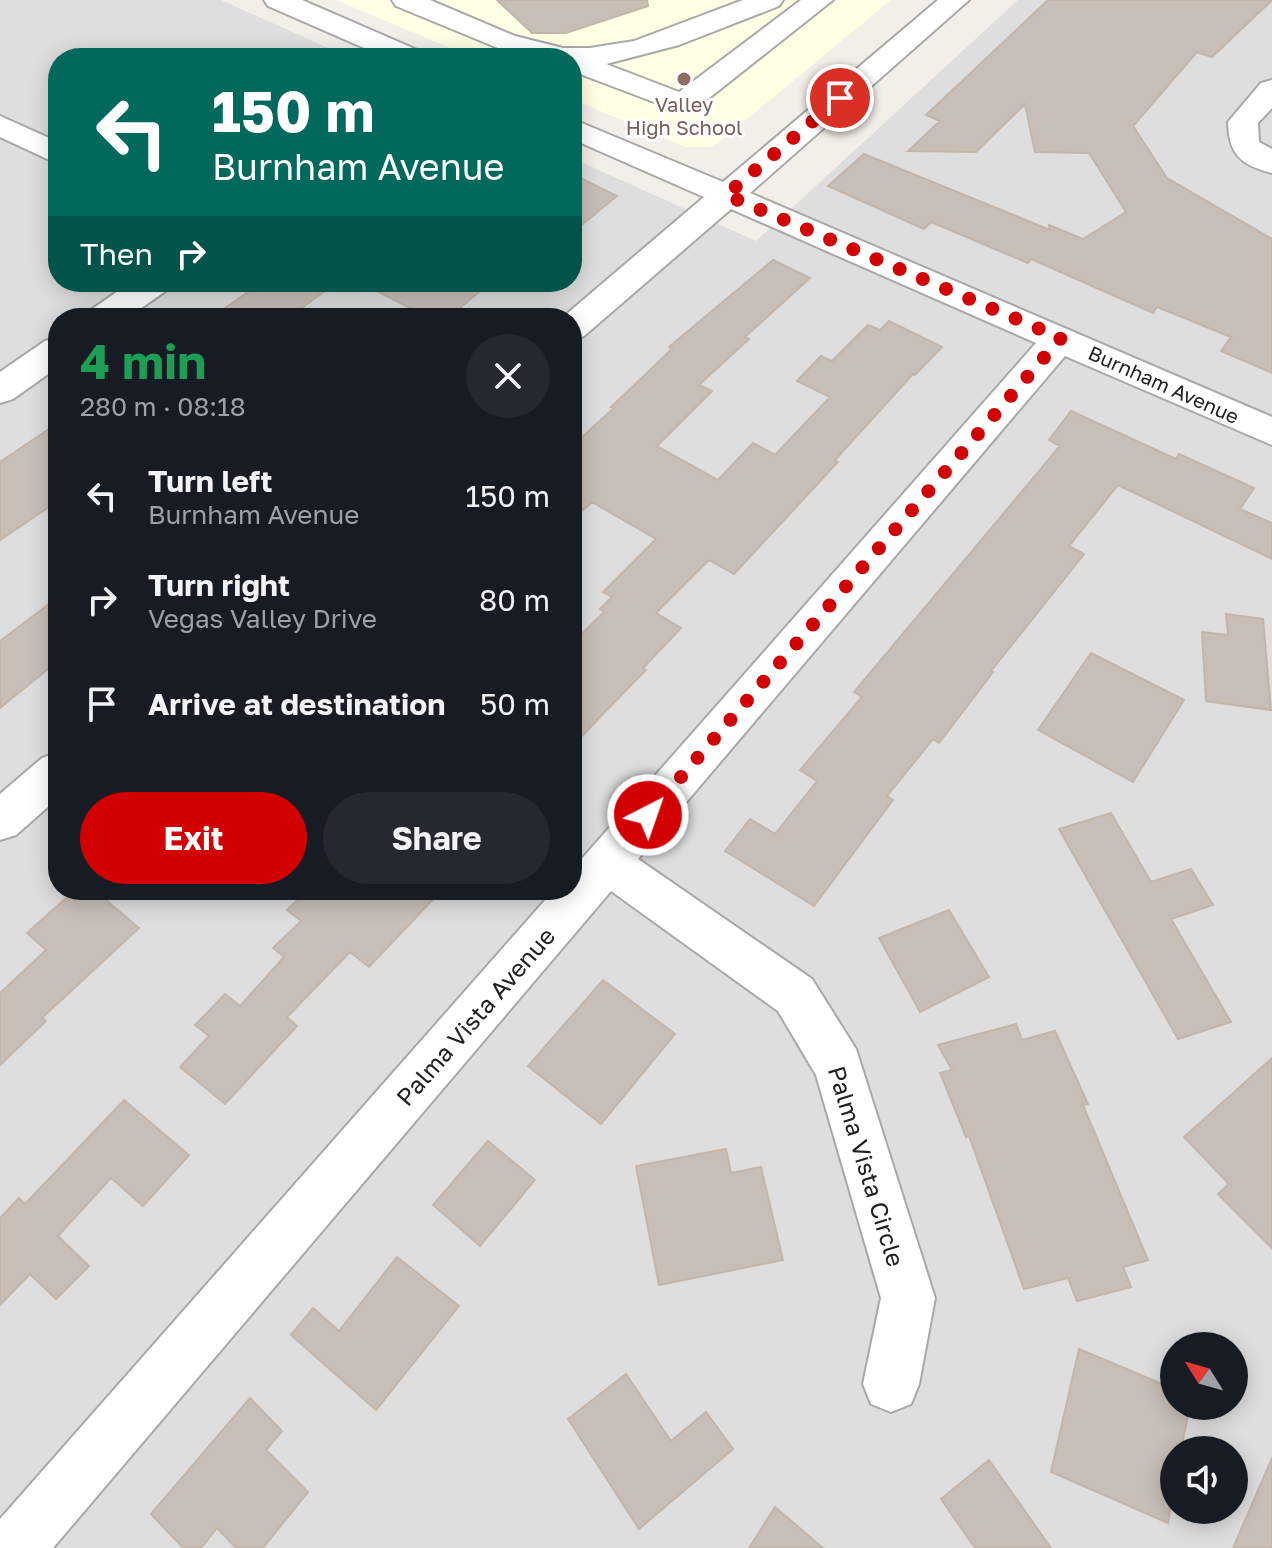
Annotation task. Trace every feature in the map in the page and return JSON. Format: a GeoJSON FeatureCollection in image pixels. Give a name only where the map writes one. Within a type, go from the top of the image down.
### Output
{"type":"FeatureCollection","features":[{"type":"Feature","properties":{"kind":"street"},"geometry":{"type":"LineString","coordinates":[[278,0],[389,48]]}},
{"type":"Feature","properties":{"kind":"street"},"geometry":{"type":"LineString","coordinates":[[406,0],[530,48]]}},
{"type":"Feature","properties":{"kind":"street"},"geometry":{"type":"LineString","coordinates":[[451,0],[474,28]]}},
{"type":"Feature","properties":{"kind":"street"},"geometry":{"type":"LineString","coordinates":[[582,57],[641,48],[769,0]]}},
{"type":"Feature","properties":{"kind":"street"},"geometry":{"type":"LineString","coordinates":[[582,65],[683,104],[819,0]]}},
{"type":"Feature","properties":{"kind":"street"},"geometry":{"type":"LineString","coordinates":[[582,319],[955,0]]}},
{"type":"Feature","properties":{"kind":"street"},"geometry":{"type":"LineString","coordinates":[[635,86],[739,10]]}},
{"type":"Feature","properties":{"kind":"street"},"geometry":{"type":"LineString","coordinates":[[1272,89],[1243,122],[1244,146],[1272,163]]}},
{"type":"Feature","properties":{"kind":"street"},"geometry":{"type":"LineString","coordinates":[[0,125],[48,149]]}},
{"type":"Feature","properties":{"kind":"street","name":"Burnham Avenue"},"geometry":{"type":"LineString","coordinates":[[582,132],[1272,432]]}},
{"type":"Feature","properties":{"kind":"street"},"geometry":{"type":"LineString","coordinates":[[117,308],[141,292]]}},
{"type":"Feature","properties":{"kind":"street","name":"Palma Vista Avenue"},"geometry":{"type":"LineString","coordinates":[[582,892],[1061,338]]}},
{"type":"Feature","properties":{"kind":"street"},"geometry":{"type":"LineString","coordinates":[[0,390],[48,357]]}},
{"type":"Feature","properties":{"kind":"street"},"geometry":{"type":"LineString","coordinates":[[0,821],[48,780]]}},
{"type":"Feature","properties":{"kind":"street","name":"Palma Vista Circle"},"geometry":{"type":"LineString","coordinates":[[607,863],[795,995],[838,1066],[908,1298],[891,1384]]}},
{"type":"Feature","properties":{"kind":"street","name":"Palma Vista Avenue"},"geometry":{"type":"LineString","coordinates":[[14,1548],[575,900]]}},
{"type":"Feature","properties":{"kind":"shaded area"},"geometry":{"type":"Polygon","coordinates":[[[0,0],[221,0],[328,48],[48,48],[48,292],[582,292],[582,163],[756,241],[1018,0],[1272,0],[1272,1548],[0,1548],[0,0]]]}},
{"type":"Feature","properties":{"kind":"shaded area","name":"Valley High School"},"geometry":{"type":"Polygon","coordinates":[[[336,0],[891,0],[713,147],[685,147],[582,103],[582,48],[450,48],[336,0]]]}},
{"type":"Feature","properties":{"kind":"building"},"geometry":{"type":"Polygon","coordinates":[[[497,0],[647,0],[648,6],[566,33],[532,33],[497,0]]]}},
{"type":"Feature","properties":{"kind":"building"},"geometry":{"type":"Polygon","coordinates":[[[1048,0],[1272,0],[1212,57],[1197,52],[1133,126],[1167,178],[1272,239],[1272,373],[1221,351],[1231,337],[1157,307],[1153,313],[1031,259],[1028,263],[931,222],[924,229],[828,186],[864,154],[1050,230],[1049,225],[1083,239],[1126,212],[1089,153],[1035,152],[1025,104],[976,152],[908,151],[940,121],[926,115],[1048,0]]]}},
{"type":"Feature","properties":{"kind":"building"},"geometry":{"type":"Polygon","coordinates":[[[582,179],[617,196],[582,225],[582,179]]]}},
{"type":"Feature","properties":{"kind":"building"},"geometry":{"type":"Polygon","coordinates":[[[773,260],[810,278],[745,337],[749,339],[699,385],[712,391],[657,446],[718,480],[753,443],[775,455],[830,397],[797,381],[821,356],[832,361],[868,325],[880,330],[889,321],[942,347],[913,374],[835,460],[838,462],[734,574],[709,560],[656,613],[681,628],[643,668],[646,670],[582,736],[582,634],[604,612],[600,609],[612,597],[603,592],[656,539],[592,502],[582,511],[582,437],[672,349],[669,347],[773,260]]]}},
{"type":"Feature","properties":{"kind":"building"},"geometry":{"type":"Polygon","coordinates":[[[248,292],[323,292],[302,308],[225,308],[248,292]]]}},
{"type":"Feature","properties":{"kind":"building"},"geometry":{"type":"Polygon","coordinates":[[[379,292],[479,292],[460,308],[410,308],[379,292]]]}},
{"type":"Feature","properties":{"kind":"building"},"geometry":{"type":"Polygon","coordinates":[[[1071,411],[1176,459],[1179,454],[1254,488],[1240,509],[1272,523],[1272,559],[1118,485],[1069,546],[1084,554],[991,671],[939,743],[933,739],[887,796],[893,800],[814,906],[725,851],[750,819],[775,834],[817,781],[800,770],[862,697],[854,692],[1060,446],[1049,440],[1071,411]]]}},
{"type":"Feature","properties":{"kind":"building"},"geometry":{"type":"Polygon","coordinates":[[[48,430],[48,508],[0,540],[0,462],[48,430]]]}},
{"type":"Feature","properties":{"kind":"building"},"geometry":{"type":"Polygon","coordinates":[[[48,605],[48,669],[0,708],[0,641],[48,605]]]}},
{"type":"Feature","properties":{"kind":"building"},"geometry":{"type":"Polygon","coordinates":[[[1226,614],[1263,619],[1271,710],[1206,701],[1202,632],[1228,635],[1226,614]]]}},
{"type":"Feature","properties":{"kind":"building"},"geometry":{"type":"Polygon","coordinates":[[[1091,653],[1184,700],[1133,782],[1038,730],[1091,653]]]}},
{"type":"Feature","properties":{"kind":"building"},"geometry":{"type":"Polygon","coordinates":[[[1111,813],[1151,882],[1191,869],[1213,905],[1171,919],[1231,1022],[1178,1039],[1059,829],[1111,813]]]}},
{"type":"Feature","properties":{"kind":"building"},"geometry":{"type":"Polygon","coordinates":[[[64,900],[106,900],[139,928],[42,1018],[46,1021],[0,1065],[0,993],[46,950],[27,933],[64,900]]]}},
{"type":"Feature","properties":{"kind":"building"},"geometry":{"type":"Polygon","coordinates":[[[298,900],[433,900],[369,967],[350,952],[287,1017],[297,1026],[225,1104],[180,1067],[209,1036],[195,1025],[225,994],[240,1006],[284,957],[273,948],[301,921],[287,910],[298,900]]]}},
{"type":"Feature","properties":{"kind":"building"},"geometry":{"type":"Polygon","coordinates":[[[949,910],[989,977],[920,1012],[879,938],[949,910]]]}},
{"type":"Feature","properties":{"kind":"building"},"geometry":{"type":"Polygon","coordinates":[[[603,980],[675,1034],[601,1124],[528,1066],[603,980]]]}},
{"type":"Feature","properties":{"kind":"building"},"geometry":{"type":"Polygon","coordinates":[[[1016,1024],[1022,1040],[1055,1031],[1088,1104],[1083,1105],[1148,1260],[1123,1267],[1131,1287],[1077,1301],[1068,1278],[1024,1289],[969,1136],[966,1137],[940,1073],[952,1070],[938,1045],[1016,1024]]]}},
{"type":"Feature","properties":{"kind":"building"},"geometry":{"type":"Polygon","coordinates":[[[1272,1058],[1272,1248],[1218,1194],[1229,1184],[1184,1137],[1272,1058]]]}},
{"type":"Feature","properties":{"kind":"building"},"geometry":{"type":"Polygon","coordinates":[[[124,1100],[189,1155],[143,1206],[111,1178],[58,1236],[89,1266],[56,1299],[30,1274],[0,1305],[0,1218],[19,1198],[25,1204],[124,1100]]]}},
{"type":"Feature","properties":{"kind":"building"},"geometry":{"type":"Polygon","coordinates":[[[488,1141],[535,1180],[480,1246],[433,1205],[488,1141]]]}},
{"type":"Feature","properties":{"kind":"building"},"geometry":{"type":"Polygon","coordinates":[[[726,1149],[731,1173],[761,1167],[783,1260],[659,1285],[636,1166],[726,1149]]]}},
{"type":"Feature","properties":{"kind":"building"},"geometry":{"type":"Polygon","coordinates":[[[397,1257],[459,1306],[376,1410],[291,1335],[313,1308],[339,1331],[397,1257]]]}},
{"type":"Feature","properties":{"kind":"building"},"geometry":{"type":"Polygon","coordinates":[[[1079,1349],[1160,1383],[1160,1420],[1187,1420],[1184,1436],[1160,1436],[1160,1520],[1051,1472],[1079,1349]]]}},
{"type":"Feature","properties":{"kind":"building"},"geometry":{"type":"Polygon","coordinates":[[[626,1374],[671,1441],[706,1412],[733,1449],[639,1529],[568,1419],[626,1374]]]}},
{"type":"Feature","properties":{"kind":"building"},"geometry":{"type":"Polygon","coordinates":[[[250,1398],[282,1431],[266,1450],[308,1492],[263,1548],[236,1548],[217,1528],[201,1548],[183,1548],[151,1514],[250,1398]]]}},
{"type":"Feature","properties":{"kind":"building"},"geometry":{"type":"Polygon","coordinates":[[[1272,1458],[1272,1548],[1233,1548],[1243,1524],[1248,1524],[1248,1513],[1272,1458]]]}},
{"type":"Feature","properties":{"kind":"building"},"geometry":{"type":"Polygon","coordinates":[[[989,1460],[1051,1548],[975,1548],[941,1499],[989,1460]]]}},
{"type":"Feature","properties":{"kind":"building"},"geometry":{"type":"Polygon","coordinates":[[[775,1507],[823,1548],[749,1548],[775,1507]]]}},
{"type":"Feature","properties":{"kind":"place","name":"Valley High School"},"geometry":{"type":"Point","coordinates":[684,79]}},
{"type":"Feature","properties":{"kind":"route"},"geometry":{"type":"LineString","coordinates":[[648,815],[1061,338],[726,195],[840,98]]}}]}
